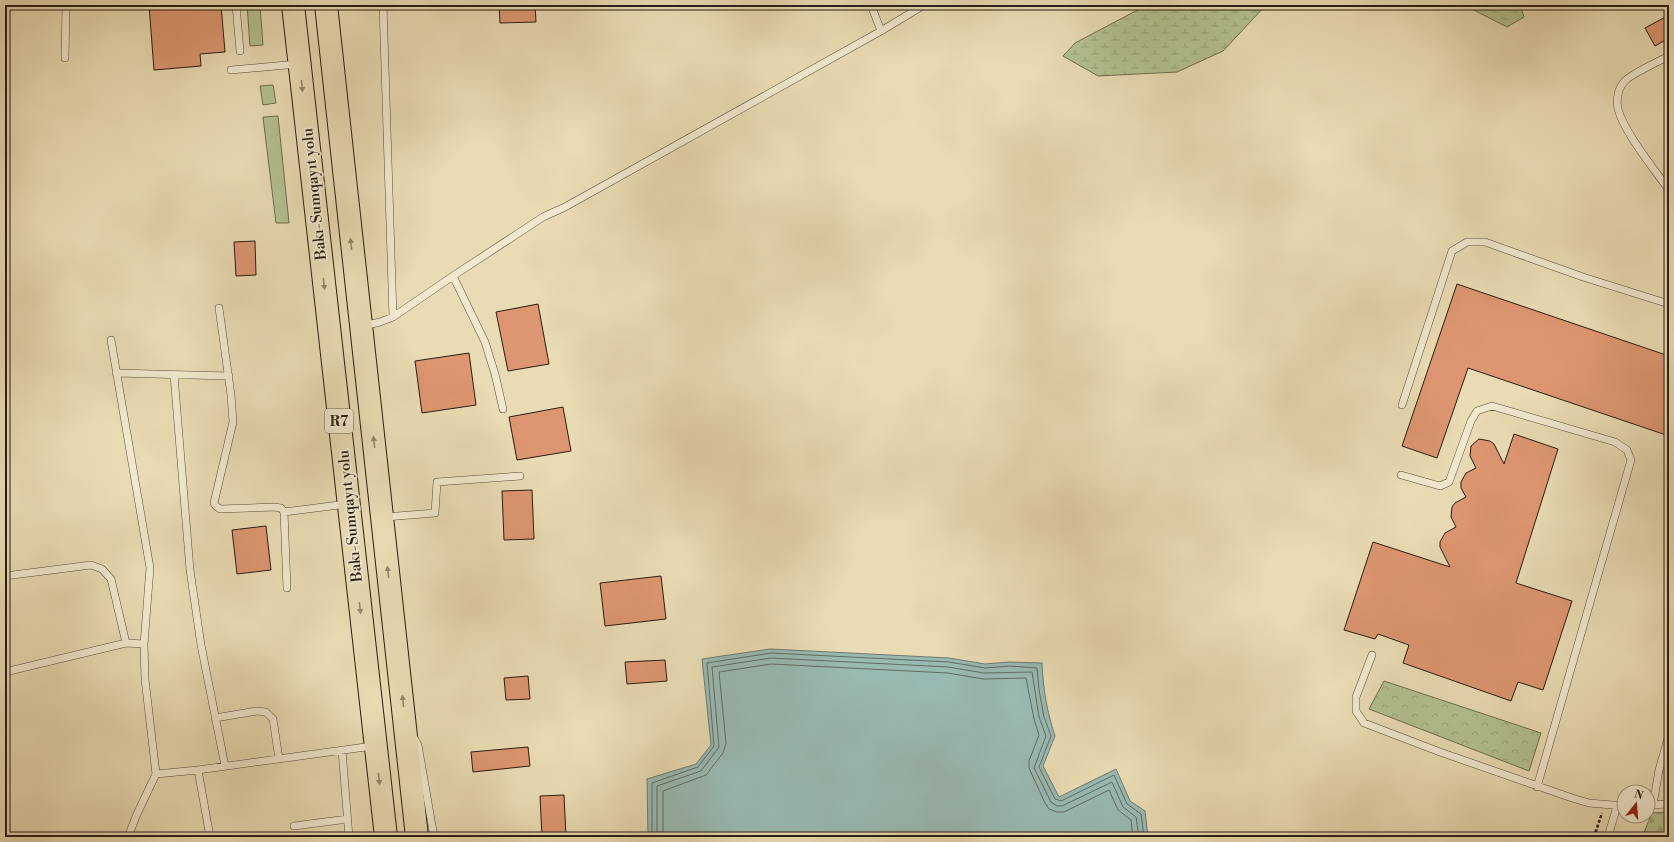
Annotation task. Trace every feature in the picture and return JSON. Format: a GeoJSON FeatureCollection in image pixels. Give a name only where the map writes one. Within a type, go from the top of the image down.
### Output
{"type":"FeatureCollection","features":[{"type":"Feature","properties":{"kind":"highway","name":"Bakı-Sumqayıt yolu"},"geometry":{"type":"LineString","coordinates":[[293,5],[386,837]]}},
{"type":"Feature","properties":{"kind":"highway","name":"Bakı-Sumqayıt yolu"},"geometry":{"type":"LineString","coordinates":[[326,5],[417,837]]}},
{"type":"Feature","properties":{"kind":"lane"},"geometry":{"type":"LineString","coordinates":[[65,58],[66,5]]}},
{"type":"Feature","properties":{"kind":"lane"},"geometry":{"type":"LineString","coordinates":[[236,5],[240,52]]}},
{"type":"Feature","properties":{"kind":"lane"},"geometry":{"type":"LineString","coordinates":[[383,5],[393,317]]}},
{"type":"Feature","properties":{"kind":"lane"},"geometry":{"type":"LineString","coordinates":[[871,5],[881,31]]}},
{"type":"Feature","properties":{"kind":"lane"},"geometry":{"type":"LineString","coordinates":[[360,326],[380,322],[393,317],[543,217],[565,207],[881,31],[924,5]]}},
{"type":"Feature","properties":{"kind":"lane"},"geometry":{"type":"LineString","coordinates":[[1669,56],[1626,80],[1618,92],[1617,100],[1618,110],[1631,136],[1669,190]]}},
{"type":"Feature","properties":{"kind":"lane"},"geometry":{"type":"LineString","coordinates":[[231,70],[300,64]]}},
{"type":"Feature","properties":{"kind":"lane"},"geometry":{"type":"LineString","coordinates":[[1402,405],[1452,251],[1467,242],[1485,242],[1583,277],[1669,304]]}},
{"type":"Feature","properties":{"kind":"lane"},"geometry":{"type":"LineString","coordinates":[[453,276],[485,342],[495,374],[503,409]]}},
{"type":"Feature","properties":{"kind":"lane"},"geometry":{"type":"LineString","coordinates":[[219,308],[229,376],[233,422],[214,503],[220,509],[281,508],[284,512],[287,588]]}},
{"type":"Feature","properties":{"kind":"lane"},"geometry":{"type":"LineString","coordinates":[[111,340],[150,568],[144,644],[145,679],[156,774],[136,814],[128,837]]}},
{"type":"Feature","properties":{"kind":"lane"},"geometry":{"type":"LineString","coordinates":[[116,374],[229,376]]}},
{"type":"Feature","properties":{"kind":"lane"},"geometry":{"type":"LineString","coordinates":[[174,375],[190,570],[201,645],[224,766]]}},
{"type":"Feature","properties":{"kind":"lane"},"geometry":{"type":"LineString","coordinates":[[1401,475],[1440,486],[1450,482],[1471,421],[1477,411],[1492,406],[1615,442],[1627,450],[1631,460],[1536,787]]}},
{"type":"Feature","properties":{"kind":"lane"},"geometry":{"type":"LineString","coordinates":[[382,517],[435,513],[437,482],[520,476]]}},
{"type":"Feature","properties":{"kind":"lane"},"geometry":{"type":"LineString","coordinates":[[284,512],[349,504]]}},
{"type":"Feature","properties":{"kind":"lane"},"geometry":{"type":"LineString","coordinates":[[5,576],[91,565],[102,569],[111,579],[126,643]]}},
{"type":"Feature","properties":{"kind":"lane"},"geometry":{"type":"LineString","coordinates":[[5,672],[126,643],[144,644]]}},
{"type":"Feature","properties":{"kind":"lane"},"geometry":{"type":"LineString","coordinates":[[1372,655],[1356,696],[1356,711],[1364,723],[1536,787],[1589,803],[1616,805]]}},
{"type":"Feature","properties":{"kind":"lane"},"geometry":{"type":"LineString","coordinates":[[215,718],[257,711],[266,712],[273,719],[279,759]]}},
{"type":"Feature","properties":{"kind":"lane"},"geometry":{"type":"LineString","coordinates":[[405,724],[418,745],[434,837]]}},
{"type":"Feature","properties":{"kind":"lane"},"geometry":{"type":"LineString","coordinates":[[1655,784],[1669,735]]}},
{"type":"Feature","properties":{"kind":"lane"},"geometry":{"type":"LineString","coordinates":[[156,774],[198,770],[376,746]]}},
{"type":"Feature","properties":{"kind":"lane"},"geometry":{"type":"LineString","coordinates":[[342,750],[349,837]]}},
{"type":"Feature","properties":{"kind":"lane"},"geometry":{"type":"LineString","coordinates":[[198,770],[210,837]]}},
{"type":"Feature","properties":{"kind":"lane"},"geometry":{"type":"LineString","coordinates":[[1656,805],[1669,804]]}},
{"type":"Feature","properties":{"kind":"lane"},"geometry":{"type":"LineString","coordinates":[[1608,837],[1616,816]]}},
{"type":"Feature","properties":{"kind":"lane"},"geometry":{"type":"LineString","coordinates":[[294,826],[348,820]]}},
{"type":"Feature","properties":{"kind":"path"},"geometry":{"type":"LineString","coordinates":[[1594,837],[1605,804]]}},
{"type":"Feature","properties":{"kind":"green space"},"geometry":{"type":"Polygon","coordinates":[[[247,5],[260,5],[263,45],[250,46],[247,5]]]}},
{"type":"Feature","properties":{"kind":"green space"},"geometry":{"type":"Polygon","coordinates":[[[1147,5],[1266,5],[1223,51],[1177,72],[1098,76],[1063,56],[1075,43],[1147,5]]]}},
{"type":"Feature","properties":{"kind":"green space"},"geometry":{"type":"Polygon","coordinates":[[[1464,5],[1520,5],[1524,17],[1507,27],[1464,5]]]}},
{"type":"Feature","properties":{"kind":"green space"},"geometry":{"type":"Polygon","coordinates":[[[273,85],[276,103],[263,105],[260,86],[273,85]]]}},
{"type":"Feature","properties":{"kind":"green space"},"geometry":{"type":"Polygon","coordinates":[[[278,116],[289,223],[276,223],[263,117],[278,116]]]}},
{"type":"Feature","properties":{"kind":"green space"},"geometry":{"type":"Polygon","coordinates":[[[1384,681],[1541,733],[1529,771],[1369,709],[1384,681]]]}},
{"type":"Feature","properties":{"kind":"green space"},"geometry":{"type":"Polygon","coordinates":[[[1669,812],[1669,837],[1642,837],[1647,824],[1656,824],[1656,813],[1669,812]]]}},
{"type":"Feature","properties":{"kind":"water"},"geometry":{"type":"Polygon","coordinates":[[[770,649],[949,658],[985,664],[1009,662],[1042,663],[1046,700],[1055,736],[1043,766],[1059,797],[1116,769],[1130,801],[1145,811],[1148,837],[648,837],[647,779],[696,764],[711,745],[702,659],[770,649]]]}},
{"type":"Feature","properties":{"kind":"building"},"geometry":{"type":"Polygon","coordinates":[[[149,5],[221,5],[225,52],[200,54],[201,66],[154,70],[149,5]]]}},
{"type":"Feature","properties":{"kind":"building"},"geometry":{"type":"Polygon","coordinates":[[[499,5],[535,5],[536,22],[500,23],[499,5]]]}},
{"type":"Feature","properties":{"kind":"building"},"geometry":{"type":"Polygon","coordinates":[[[1669,15],[1669,38],[1655,46],[1645,28],[1669,15]]]}},
{"type":"Feature","properties":{"kind":"building"},"geometry":{"type":"Polygon","coordinates":[[[255,241],[256,275],[236,276],[234,242],[255,241]]]}},
{"type":"Feature","properties":{"kind":"building"},"geometry":{"type":"Polygon","coordinates":[[[1457,284],[1669,356],[1669,436],[1468,368],[1437,458],[1402,446],[1457,284]]]}},
{"type":"Feature","properties":{"kind":"building"},"geometry":{"type":"Polygon","coordinates":[[[538,304],[549,364],[508,371],[496,312],[538,304]]]}},
{"type":"Feature","properties":{"kind":"building"},"geometry":{"type":"Polygon","coordinates":[[[469,353],[476,405],[422,413],[415,361],[469,353]]]}},
{"type":"Feature","properties":{"kind":"building"},"geometry":{"type":"Polygon","coordinates":[[[563,407],[571,451],[517,460],[509,417],[563,407]]]}},
{"type":"Feature","properties":{"kind":"building"},"geometry":{"type":"Polygon","coordinates":[[[1514,434],[1558,449],[1516,583],[1572,601],[1543,690],[1518,682],[1511,701],[1403,663],[1409,645],[1378,634],[1375,639],[1344,630],[1373,542],[1450,567],[1440,547],[1440,542],[1445,533],[1456,527],[1451,517],[1452,507],[1455,503],[1466,497],[1461,488],[1461,482],[1466,473],[1476,468],[1470,456],[1471,446],[1479,439],[1490,441],[1494,444],[1504,464],[1514,434]]]}},
{"type":"Feature","properties":{"kind":"building"},"geometry":{"type":"Polygon","coordinates":[[[532,490],[534,539],[504,540],[502,491],[532,490]]]}},
{"type":"Feature","properties":{"kind":"building"},"geometry":{"type":"Polygon","coordinates":[[[266,526],[271,570],[237,574],[232,530],[266,526]]]}},
{"type":"Feature","properties":{"kind":"building"},"geometry":{"type":"Polygon","coordinates":[[[661,576],[666,619],[605,626],[600,583],[661,576]]]}},
{"type":"Feature","properties":{"kind":"building"},"geometry":{"type":"Polygon","coordinates":[[[665,660],[667,681],[627,684],[625,662],[665,660]]]}},
{"type":"Feature","properties":{"kind":"building"},"geometry":{"type":"Polygon","coordinates":[[[528,676],[530,699],[506,700],[504,678],[528,676]]]}},
{"type":"Feature","properties":{"kind":"building"},"geometry":{"type":"Polygon","coordinates":[[[528,747],[530,766],[473,772],[471,752],[528,747]]]}},
{"type":"Feature","properties":{"kind":"building"},"geometry":{"type":"Polygon","coordinates":[[[564,795],[566,837],[542,837],[540,796],[564,795]]]}}]}
